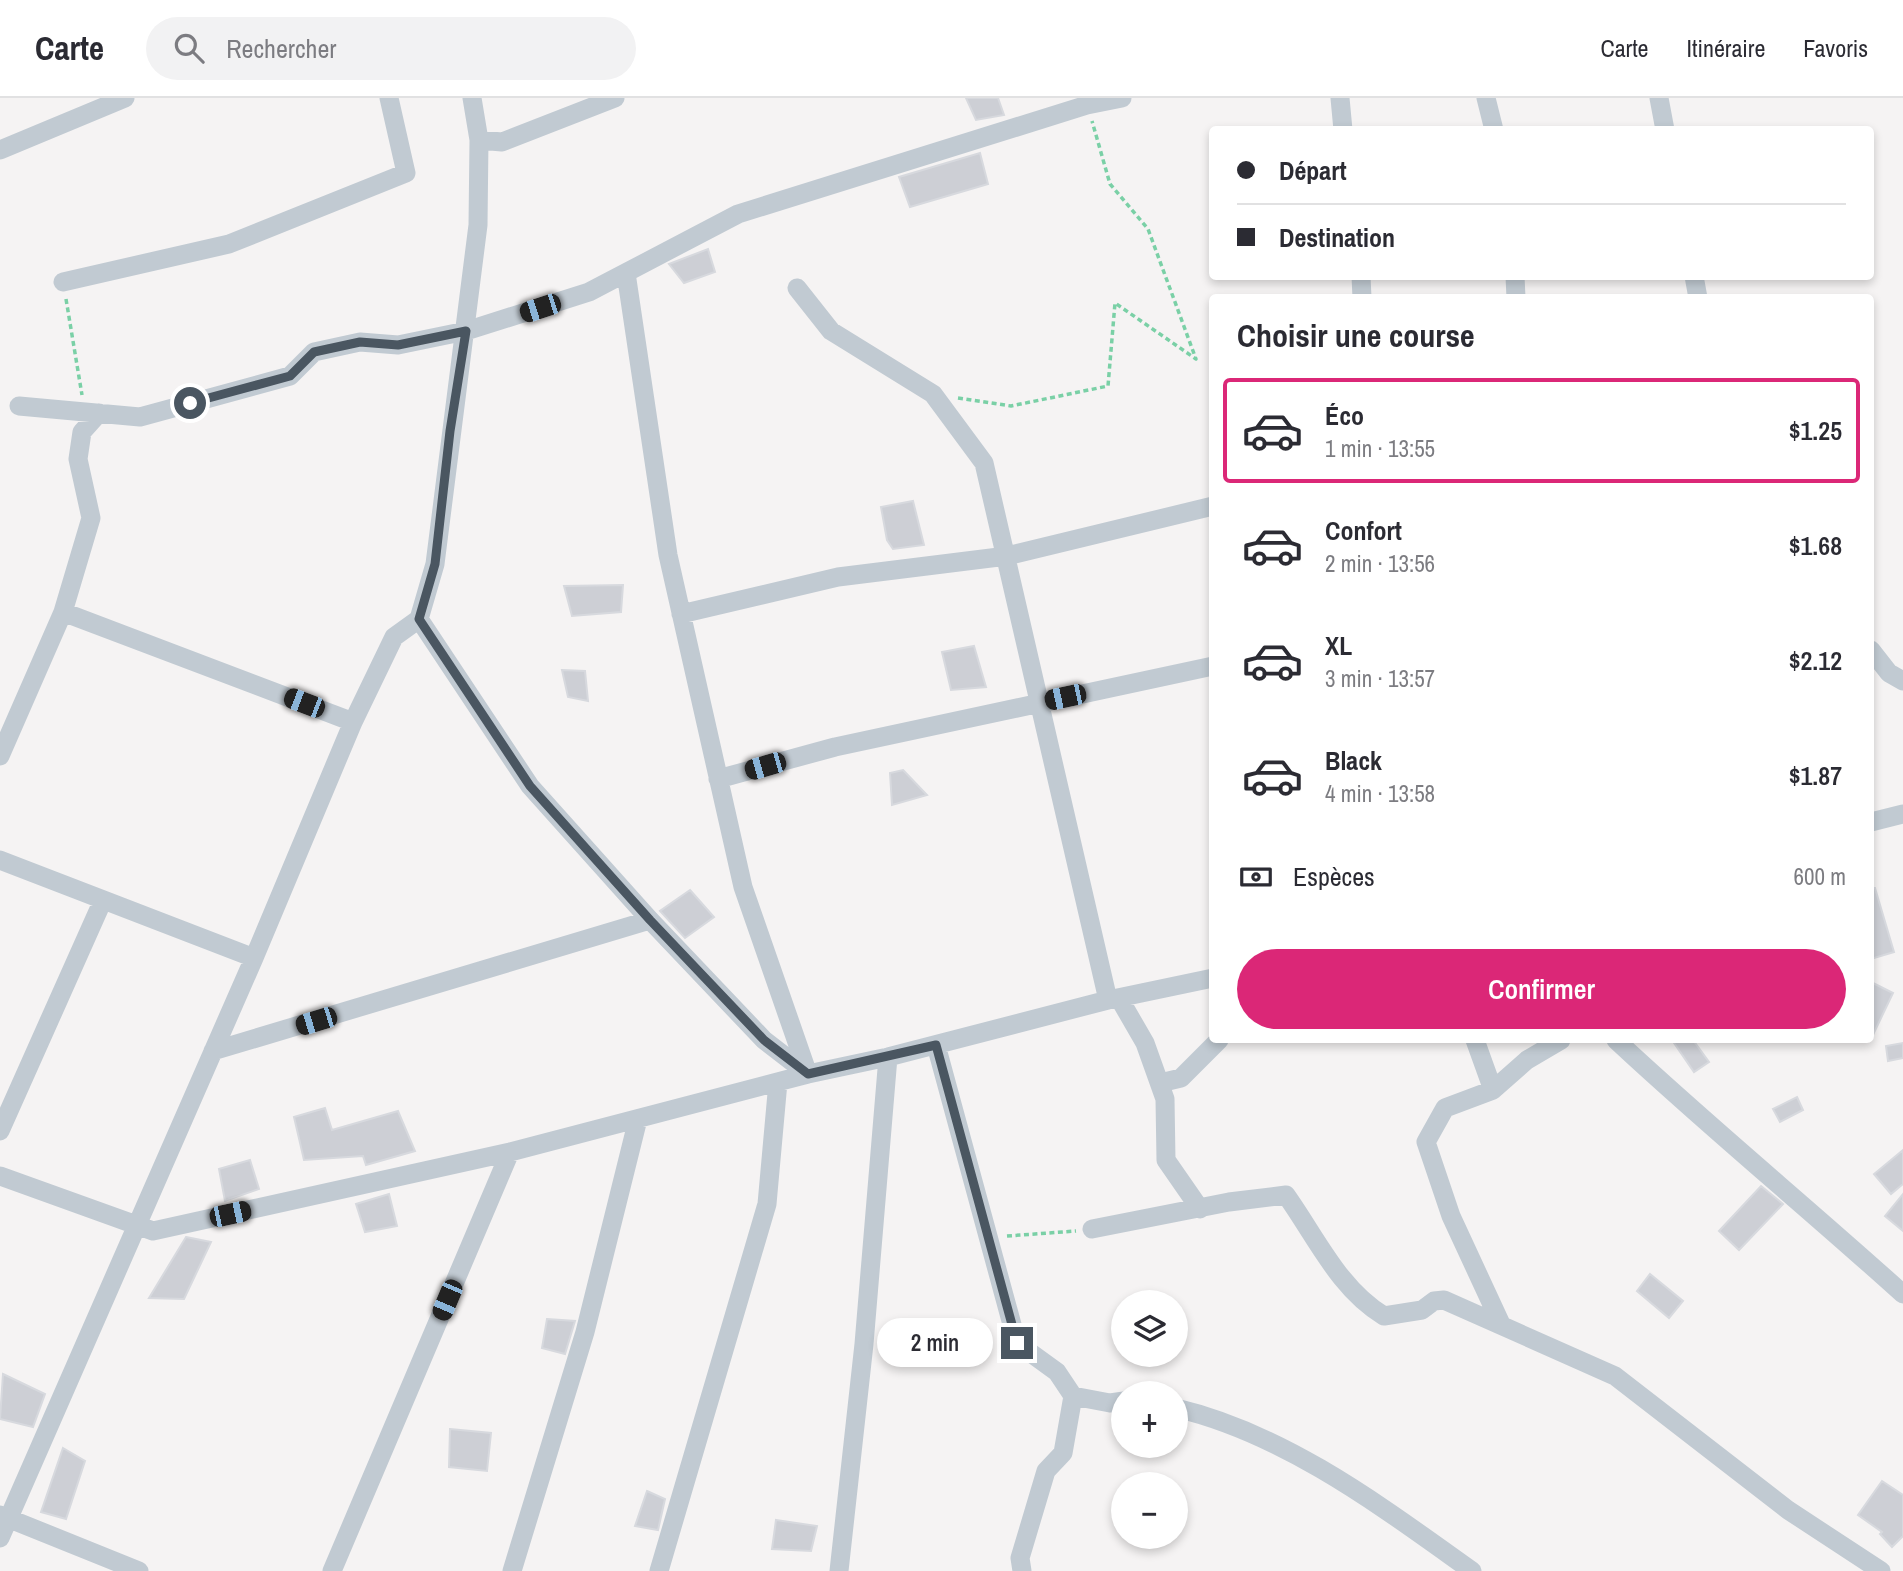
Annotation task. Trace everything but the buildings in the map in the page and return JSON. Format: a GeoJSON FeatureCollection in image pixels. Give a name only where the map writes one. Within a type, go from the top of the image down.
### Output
{"type":"FeatureCollection","features":[{"type":"Feature","properties":{"kind":"street"},"geometry":{"type":"LineString","coordinates":[[0,150],[125,98]]}},
{"type":"Feature","properties":{"kind":"street"},"geometry":{"type":"LineString","coordinates":[[63,282],[229,244],[406,173],[389,98]]}},
{"type":"Feature","properties":{"kind":"street"},"geometry":{"type":"LineString","coordinates":[[0,1538],[4,1517],[137,1226],[353,722],[394,637],[419,619],[435,564],[478,225],[480,141],[472,98]]}},
{"type":"Feature","properties":{"kind":"street"},"geometry":{"type":"LineString","coordinates":[[480,141],[502,142],[615,98]]}},
{"type":"Feature","properties":{"kind":"street"},"geometry":{"type":"LineString","coordinates":[[19,406],[140,417],[290,376],[314,352],[360,342],[398,345],[466,331],[589,292],[738,214],[1087,105],[1122,98]]}},
{"type":"Feature","properties":{"kind":"street"},"geometry":{"type":"LineString","coordinates":[[1340,98],[1343,126]]}},
{"type":"Feature","properties":{"kind":"street"},"geometry":{"type":"LineString","coordinates":[[1486,98],[1493,126]]}},
{"type":"Feature","properties":{"kind":"street"},"geometry":{"type":"LineString","coordinates":[[1659,98],[1664,126]]}},
{"type":"Feature","properties":{"kind":"street"},"geometry":{"type":"LineString","coordinates":[[626,273],[668,555],[718,779],[743,887],[808,1074]]}},
{"type":"Feature","properties":{"kind":"street"},"geometry":{"type":"LineString","coordinates":[[797,288],[831,331],[933,394],[984,463],[1113,999],[1145,1043],[1165,1099],[1166,1160],[1200,1209]]}},
{"type":"Feature","properties":{"kind":"street"},"geometry":{"type":"LineString","coordinates":[[0,756],[63,612],[90,518],[78,459],[82,432],[92,412]]}},
{"type":"Feature","properties":{"kind":"street"},"geometry":{"type":"LineString","coordinates":[[681,614],[838,577],[1007,556],[1209,507]]}},
{"type":"Feature","properties":{"kind":"street"},"geometry":{"type":"LineString","coordinates":[[63,612],[353,722]]}},
{"type":"Feature","properties":{"kind":"street"},"geometry":{"type":"LineString","coordinates":[[419,619],[530,786],[650,920],[764,1040],[808,1074]]}},
{"type":"Feature","properties":{"kind":"street"},"geometry":{"type":"LineString","coordinates":[[1874,653],[1898,674]]}},
{"type":"Feature","properties":{"kind":"street"},"geometry":{"type":"LineString","coordinates":[[718,779],[835,747],[1209,667]]}},
{"type":"Feature","properties":{"kind":"street"},"geometry":{"type":"LineString","coordinates":[[1874,821],[1903,814]]}},
{"type":"Feature","properties":{"kind":"street"},"geometry":{"type":"LineString","coordinates":[[0,860],[254,958]]}},
{"type":"Feature","properties":{"kind":"street"},"geometry":{"type":"LineString","coordinates":[[0,1131],[103,900]]}},
{"type":"Feature","properties":{"kind":"street"},"geometry":{"type":"LineString","coordinates":[[213,1051],[650,920]]}},
{"type":"Feature","properties":{"kind":"street"},"geometry":{"type":"LineString","coordinates":[[0,1176],[153,1231],[510,1152],[808,1074],[888,1057],[1113,999],[1209,979]]}},
{"type":"Feature","properties":{"kind":"street"},"geometry":{"type":"LineString","coordinates":[[1160,1083],[1181,1078],[1216,1043]]}},
{"type":"Feature","properties":{"kind":"street"},"geometry":{"type":"LineString","coordinates":[[1476,1043],[1493,1090]]}},
{"type":"Feature","properties":{"kind":"street"},"geometry":{"type":"LineString","coordinates":[[1501,1324],[1451,1216],[1426,1142],[1445,1108],[1493,1090],[1527,1060],[1556,1043]]}},
{"type":"Feature","properties":{"kind":"street"},"geometry":{"type":"LineString","coordinates":[[1619,1043],[1903,1294]]}},
{"type":"Feature","properties":{"kind":"street"},"geometry":{"type":"LineString","coordinates":[[936,1045],[1017,1343],[1057,1373],[1073,1396],[1111,1403]]}},
{"type":"Feature","properties":{"kind":"street"},"geometry":{"type":"LineString","coordinates":[[839,1571],[863,1345],[888,1057]]}},
{"type":"Feature","properties":{"kind":"street"},"geometry":{"type":"LineString","coordinates":[[659,1571],[766,1204],[778,1082]]}},
{"type":"Feature","properties":{"kind":"street"},"geometry":{"type":"LineString","coordinates":[[512,1571],[585,1332],[638,1119]]}},
{"type":"Feature","properties":{"kind":"street"},"geometry":{"type":"LineString","coordinates":[[331,1571],[510,1152]]}},
{"type":"Feature","properties":{"kind":"street"},"geometry":{"type":"LineString","coordinates":[[1092,1229],[1286,1195],[1344,1283],[1367,1306],[1384,1316],[1392,1316],[1422,1310],[1434,1300],[1444,1300],[1615,1376],[1788,1510],[1881,1571]]}},
{"type":"Feature","properties":{"kind":"street"},"geometry":{"type":"LineString","coordinates":[[1022,1571],[1020,1558],[1046,1471],[1063,1454],[1073,1396]]}},
{"type":"Feature","properties":{"kind":"street"},"geometry":{"type":"LineString","coordinates":[[1188,1411],[1221,1419],[1329,1474],[1472,1571]]}},
{"type":"Feature","properties":{"kind":"street"},"geometry":{"type":"LineString","coordinates":[[4,1517],[139,1571]]}},
{"type":"Feature","properties":{"kind":"path"},"geometry":{"type":"LineString","coordinates":[[933,394],[1011,406],[1108,386],[1115,303],[1196,359],[1148,229],[1110,184],[1087,105]]}},
{"type":"Feature","properties":{"kind":"path"},"geometry":{"type":"LineString","coordinates":[[63,282],[92,412]]}},
{"type":"Feature","properties":{"kind":"path"},"geometry":{"type":"LineString","coordinates":[[988,1237],[1092,1229]]}},
{"type":"Feature","properties":{"kind":"route"},"geometry":{"type":"LineString","coordinates":[[190,403],[290,376],[314,352],[360,342],[398,345],[466,331],[450,431],[435,564],[419,619],[530,786],[650,920],[764,1040],[808,1074],[936,1045],[1017,1343]]}}]}
